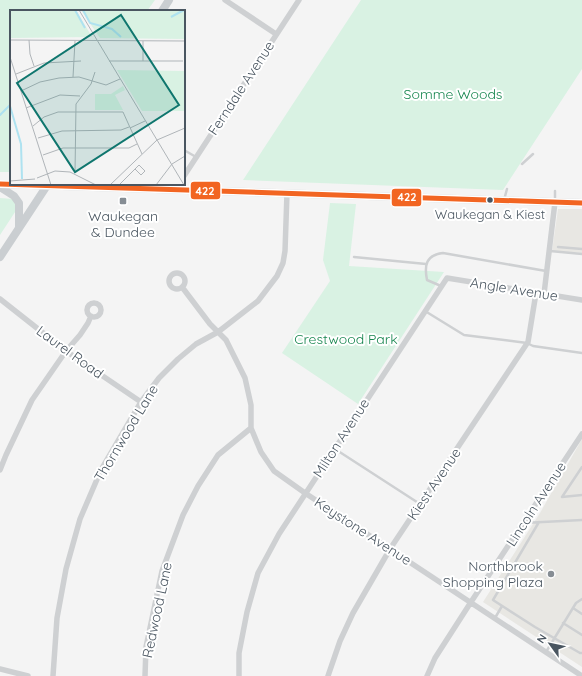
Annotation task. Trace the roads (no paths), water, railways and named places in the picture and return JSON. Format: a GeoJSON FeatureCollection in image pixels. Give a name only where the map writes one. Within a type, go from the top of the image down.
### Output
{"type":"FeatureCollection","features":[{"type":"Feature","properties":{"kind":"main road"},"geometry":{"type":"LineString","coordinates":[[163,10],[169,0]]}},
{"type":"Feature","properties":{"kind":"main road"},"geometry":{"type":"LineString","coordinates":[[0,184],[10,184]]}},
{"type":"Feature","properties":{"kind":"main road"},"geometry":{"type":"LineString","coordinates":[[0,257],[47,185],[177,187],[287,193],[582,203]]}},
{"type":"Feature","properties":{"kind":"main road"},"geometry":{"type":"LineString","coordinates":[[0,187],[14,196],[20,203],[19,228]]}},
{"type":"Feature","properties":{"kind":"street"},"geometry":{"type":"LineString","coordinates":[[225,0],[276,34]]}},
{"type":"Feature","properties":{"kind":"street","name":"Ferndale Avenue"},"geometry":{"type":"LineString","coordinates":[[185,174],[299,0]]}},
{"type":"Feature","properties":{"kind":"street","name":"Thornwood Lane"},"geometry":{"type":"LineString","coordinates":[[53,676],[57,618],[66,568],[80,519],[101,470],[141,402],[159,378],[196,344],[218,332],[258,301],[277,276],[283,263],[285,251],[287,193]]}},
{"type":"Feature","properties":{"kind":"street"},"geometry":{"type":"LineString","coordinates":[[544,294],[555,202]]}},
{"type":"Feature","properties":{"kind":"street","name":"Milton Avenue"},"geometry":{"type":"LineString","coordinates":[[239,676],[239,653],[247,612],[258,573],[279,534],[305,493],[447,278]]}},
{"type":"Feature","properties":{"kind":"street","name":"Angle Avenue"},"geometry":{"type":"LineString","coordinates":[[447,278],[582,300]]}},
{"type":"Feature","properties":{"kind":"street","name":"Keystone Avenue"},"geometry":{"type":"LineString","coordinates":[[182,288],[210,324],[226,340],[245,378],[251,405],[251,428],[261,452],[274,471],[495,618],[514,634],[546,652],[582,676]]}},
{"type":"Feature","properties":{"kind":"street","name":"Kiest Avenue"},"geometry":{"type":"LineString","coordinates":[[328,676],[340,641],[353,613],[390,549],[527,343],[536,293]]}},
{"type":"Feature","properties":{"kind":"street","name":"Laurel Road"},"geometry":{"type":"LineString","coordinates":[[0,299],[66,351],[141,402]]}},
{"type":"Feature","properties":{"kind":"street"},"geometry":{"type":"LineString","coordinates":[[0,470],[32,400],[66,351],[80,335],[88,323],[90,316]]}},
{"type":"Feature","properties":{"kind":"street","name":"Redwood Lane"},"geometry":{"type":"LineString","coordinates":[[145,676],[146,647],[162,571],[183,515],[198,486],[218,455],[251,428]]}},
{"type":"Feature","properties":{"kind":"street","name":"Lincoln Avenue"},"geometry":{"type":"LineString","coordinates":[[428,676],[435,658],[582,434]]}},
{"type":"Feature","properties":{"kind":"street"},"geometry":{"type":"LineString","coordinates":[[0,669],[28,676]]}},
{"type":"Feature","properties":{"kind":"lane"},"geometry":{"type":"LineString","coordinates":[[185,151],[196,157]]}},
{"type":"Feature","properties":{"kind":"lane"},"geometry":{"type":"LineString","coordinates":[[522,164],[533,154]]}},
{"type":"Feature","properties":{"kind":"lane"},"geometry":{"type":"LineString","coordinates":[[504,200],[507,189]]}},
{"type":"Feature","properties":{"kind":"lane"},"geometry":{"type":"LineString","coordinates":[[555,191],[555,202]]}},
{"type":"Feature","properties":{"kind":"lane"},"geometry":{"type":"LineString","coordinates":[[558,247],[582,248]]}},
{"type":"Feature","properties":{"kind":"lane"},"geometry":{"type":"LineString","coordinates":[[549,251],[582,254]]}},
{"type":"Feature","properties":{"kind":"lane"},"geometry":{"type":"LineString","coordinates":[[441,286],[427,280],[426,264],[430,257],[443,253],[547,271]]}},
{"type":"Feature","properties":{"kind":"lane"},"geometry":{"type":"LineString","coordinates":[[354,257],[426,264]]}},
{"type":"Feature","properties":{"kind":"lane"},"geometry":{"type":"LineString","coordinates":[[425,311],[464,335],[527,343],[533,346],[582,354]]}},
{"type":"Feature","properties":{"kind":"lane"},"geometry":{"type":"LineString","coordinates":[[334,449],[420,505]]}},
{"type":"Feature","properties":{"kind":"lane"},"geometry":{"type":"LineString","coordinates":[[582,467],[562,497],[582,495]]}},
{"type":"Feature","properties":{"kind":"lane"},"geometry":{"type":"LineString","coordinates":[[523,523],[582,520]]}},
{"type":"Feature","properties":{"kind":"lane"},"geometry":{"type":"LineString","coordinates":[[539,522],[493,600],[582,653]]}},
{"type":"Feature","properties":{"kind":"lane"},"geometry":{"type":"LineString","coordinates":[[546,652],[576,603],[582,599]]}},
{"type":"Feature","properties":{"kind":"lane"},"geometry":{"type":"LineString","coordinates":[[495,618],[502,606]]}},
{"type":"Feature","properties":{"kind":"lane"},"geometry":{"type":"LineString","coordinates":[[573,608],[582,614]]}},
{"type":"Feature","properties":{"kind":"lane"},"geometry":{"type":"LineString","coordinates":[[564,623],[582,635]]}},
{"type":"Feature","properties":{"kind":"waterway"},"geometry":{"type":"LineString","coordinates":[[0,115],[10,105]]}},
{"type":"Feature","properties":{"kind":"place","name":"Waukegan & Kiest"},"geometry":{"type":"Point","coordinates":[490,200]}},
{"type":"Feature","properties":{"kind":"place","name":"Waukegan & Dundee"},"geometry":{"type":"Point","coordinates":[123,201]}},
{"type":"Feature","properties":{"kind":"place","name":"Northbrook Shopping Plaza"},"geometry":{"type":"Point","coordinates":[551,574]}},
{"type":"Feature","properties":{"kind":"park label","name":"Somme Woods"},"geometry":{"type":"Point","coordinates":[453,94]}},
{"type":"Feature","properties":{"kind":"park label","name":"Crestwood Park"},"geometry":{"type":"Point","coordinates":[346,339]}}]}
